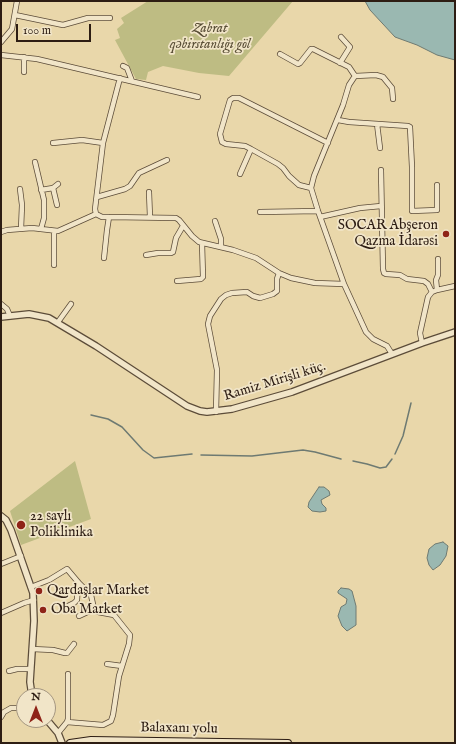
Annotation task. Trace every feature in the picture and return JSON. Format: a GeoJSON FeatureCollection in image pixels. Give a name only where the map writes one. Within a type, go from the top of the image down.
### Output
{"type":"FeatureCollection","features":[{"type":"Feature","properties":{"kind":"main road","name":"Balaxanı yolu"},"geometry":{"type":"LineString","coordinates":[[70,743],[84,741],[149,740],[288,743]]}},
{"type":"Feature","properties":{"kind":"street"},"geometry":{"type":"LineString","coordinates":[[1,42],[12,29],[17,1]]}},
{"type":"Feature","properties":{"kind":"street"},"geometry":{"type":"LineString","coordinates":[[15,15],[63,25],[88,18],[110,18]]}},
{"type":"Feature","properties":{"kind":"street"},"geometry":{"type":"LineString","coordinates":[[340,63],[350,47],[341,37]]}},
{"type":"Feature","properties":{"kind":"street"},"geometry":{"type":"LineString","coordinates":[[280,54],[298,64],[311,49],[313,49],[349,67],[355,76]]}},
{"type":"Feature","properties":{"kind":"street"},"geometry":{"type":"LineString","coordinates":[[1,56],[24,57],[198,97]]}},
{"type":"Feature","properties":{"kind":"street"},"geometry":{"type":"LineString","coordinates":[[24,57],[24,72]]}},
{"type":"Feature","properties":{"kind":"street"},"geometry":{"type":"LineString","coordinates":[[123,66],[127,68],[132,81]]}},
{"type":"Feature","properties":{"kind":"street"},"geometry":{"type":"LineString","coordinates":[[355,76],[376,75],[383,77],[392,88],[393,99]]}},
{"type":"Feature","properties":{"kind":"street"},"geometry":{"type":"LineString","coordinates":[[355,76],[349,85],[338,120],[314,176],[311,188],[344,284],[366,332],[373,339],[387,346],[392,354]]}},
{"type":"Feature","properties":{"kind":"street"},"geometry":{"type":"LineString","coordinates":[[96,214],[95,209],[102,143],[120,78]]}},
{"type":"Feature","properties":{"kind":"street"},"geometry":{"type":"LineString","coordinates":[[311,188],[299,185],[278,164],[251,149],[245,146],[226,144],[222,142],[220,134],[230,100],[233,98],[239,98],[328,143]]}},
{"type":"Feature","properties":{"kind":"street"},"geometry":{"type":"LineString","coordinates":[[338,120],[410,127],[412,211],[437,210],[437,185]]}},
{"type":"Feature","properties":{"kind":"street"},"geometry":{"type":"LineString","coordinates":[[377,124],[380,148]]}},
{"type":"Feature","properties":{"kind":"street"},"geometry":{"type":"LineString","coordinates":[[53,143],[82,140],[102,143]]}},
{"type":"Feature","properties":{"kind":"street"},"geometry":{"type":"LineString","coordinates":[[240,174],[251,149]]}},
{"type":"Feature","properties":{"kind":"street"},"geometry":{"type":"LineString","coordinates":[[97,197],[125,189],[130,186],[139,173],[168,160]]}},
{"type":"Feature","properties":{"kind":"street"},"geometry":{"type":"LineString","coordinates":[[35,162],[44,210],[41,229]]}},
{"type":"Feature","properties":{"kind":"street"},"geometry":{"type":"LineString","coordinates":[[381,170],[384,273],[400,275],[407,279],[424,281],[434,291]]}},
{"type":"Feature","properties":{"kind":"street"},"geometry":{"type":"LineString","coordinates":[[41,190],[52,188],[58,184]]}},
{"type":"Feature","properties":{"kind":"street"},"geometry":{"type":"LineString","coordinates":[[52,188],[57,205]]}},
{"type":"Feature","properties":{"kind":"street"},"geometry":{"type":"LineString","coordinates":[[20,189],[22,205],[21,229]]}},
{"type":"Feature","properties":{"kind":"street"},"geometry":{"type":"LineString","coordinates":[[149,192],[150,217]]}},
{"type":"Feature","properties":{"kind":"street"},"geometry":{"type":"LineString","coordinates":[[320,217],[360,208],[381,206]]}},
{"type":"Feature","properties":{"kind":"street"},"geometry":{"type":"LineString","coordinates":[[260,212],[318,211]]}},
{"type":"Feature","properties":{"kind":"street"},"geometry":{"type":"LineString","coordinates":[[96,214],[109,218],[176,218],[195,240],[202,243],[221,247],[256,258],[279,273],[303,281],[344,284]]}},
{"type":"Feature","properties":{"kind":"street"},"geometry":{"type":"LineString","coordinates":[[1,232],[21,229],[41,229],[54,232],[65,229],[96,214]]}},
{"type":"Feature","properties":{"kind":"street"},"geometry":{"type":"LineString","coordinates":[[104,258],[109,218]]}},
{"type":"Feature","properties":{"kind":"street"},"geometry":{"type":"LineString","coordinates":[[215,221],[221,238],[221,247]]}},
{"type":"Feature","properties":{"kind":"street"},"geometry":{"type":"LineString","coordinates":[[146,255],[173,252],[176,238],[183,226]]}},
{"type":"Feature","properties":{"kind":"street"},"geometry":{"type":"LineString","coordinates":[[54,232],[54,265]]}},
{"type":"Feature","properties":{"kind":"street"},"geometry":{"type":"LineString","coordinates":[[176,281],[201,279],[203,277],[202,243]]}},
{"type":"Feature","properties":{"kind":"street"},"geometry":{"type":"LineString","coordinates":[[422,343],[420,333],[427,300],[434,291],[438,259]]}},
{"type":"Feature","properties":{"kind":"street"},"geometry":{"type":"LineString","coordinates":[[216,412],[217,370],[208,324],[210,316],[221,298],[232,293],[247,292],[260,298],[273,294],[277,291],[277,279],[279,273]]}},
{"type":"Feature","properties":{"kind":"street"},"geometry":{"type":"LineString","coordinates":[[434,291],[455,286]]}},
{"type":"Feature","properties":{"kind":"street"},"geometry":{"type":"LineString","coordinates":[[1,304],[7,309],[10,316]]}},
{"type":"Feature","properties":{"kind":"street"},"geometry":{"type":"LineString","coordinates":[[58,322],[71,304]]}},
{"type":"Feature","properties":{"kind":"street","name":"Ramiz Mirişli küç."},"geometry":{"type":"LineString","coordinates":[[1,317],[36,315],[49,318],[96,346],[187,406],[200,411],[216,412],[247,406],[292,392],[455,332]]}},
{"type":"Feature","properties":{"kind":"street"},"geometry":{"type":"LineString","coordinates":[[1,516],[6,520],[10,527],[21,556],[34,600],[30,688]]}},
{"type":"Feature","properties":{"kind":"street"},"geometry":{"type":"LineString","coordinates":[[1,564],[21,556]]}},
{"type":"Feature","properties":{"kind":"street"},"geometry":{"type":"LineString","coordinates":[[31,587],[49,580],[67,569],[91,595],[94,609],[98,612],[114,614],[129,633],[129,644],[119,676],[111,721],[103,725],[67,722]]}},
{"type":"Feature","properties":{"kind":"street"},"geometry":{"type":"LineString","coordinates":[[62,609],[77,600],[78,582]]}},
{"type":"Feature","properties":{"kind":"street"},"geometry":{"type":"LineString","coordinates":[[1,613],[34,600]]}},
{"type":"Feature","properties":{"kind":"street"},"geometry":{"type":"LineString","coordinates":[[79,616],[94,609]]}},
{"type":"Feature","properties":{"kind":"street"},"geometry":{"type":"LineString","coordinates":[[32,649],[53,650],[67,653],[74,644]]}},
{"type":"Feature","properties":{"kind":"street"},"geometry":{"type":"LineString","coordinates":[[107,664],[122,666]]}},
{"type":"Feature","properties":{"kind":"street"},"geometry":{"type":"LineString","coordinates":[[9,671],[18,668],[31,669]]}},
{"type":"Feature","properties":{"kind":"street"},"geometry":{"type":"LineString","coordinates":[[58,733],[67,722],[68,674]]}},
{"type":"Feature","properties":{"kind":"street"},"geometry":{"type":"LineString","coordinates":[[1,706],[6,710]]}},
{"type":"Feature","properties":{"kind":"street"},"geometry":{"type":"LineString","coordinates":[[1,717],[6,710],[16,708]]}},
{"type":"Feature","properties":{"kind":"street"},"geometry":{"type":"LineString","coordinates":[[54,728],[58,733],[62,743]]}},
{"type":"Feature","properties":{"kind":"green space","name":"Zabrat qəbirstanlığı göl"},"geometry":{"type":"Polygon","coordinates":[[[148,1],[293,1],[229,76],[199,73],[163,66],[148,72],[146,80],[136,79],[115,40],[120,38],[117,29],[124,23],[121,18],[148,1]]]}},
{"type":"Feature","properties":{"kind":"green space"},"geometry":{"type":"Polygon","coordinates":[[[75,461],[91,519],[21,545],[10,511],[75,461]]]}},
{"type":"Feature","properties":{"kind":"water"},"geometry":{"type":"Polygon","coordinates":[[[365,1],[455,1],[455,60],[437,55],[417,45],[395,37],[370,10],[365,1]]]}},
{"type":"Feature","properties":{"kind":"water"},"geometry":{"type":"Polygon","coordinates":[[[319,487],[324,487],[329,491],[330,495],[321,500],[322,504],[326,508],[326,511],[320,512],[312,511],[308,507],[309,502],[319,487]]]}},
{"type":"Feature","properties":{"kind":"water"},"geometry":{"type":"Polygon","coordinates":[[[443,542],[448,546],[446,556],[440,565],[433,570],[429,565],[427,558],[429,549],[435,544],[443,542]]]}},
{"type":"Feature","properties":{"kind":"water"},"geometry":{"type":"Polygon","coordinates":[[[341,588],[352,591],[356,606],[356,625],[347,631],[342,626],[338,616],[341,607],[346,604],[347,599],[338,593],[341,588]]]}},
{"type":"Feature","properties":{"kind":"waterway"},"geometry":{"type":"LineString","coordinates":[[395,454],[403,436],[411,403]]}},
{"type":"Feature","properties":{"kind":"waterway"},"geometry":{"type":"LineString","coordinates":[[91,415],[108,419],[122,427],[143,450],[154,458],[192,454]]}},
{"type":"Feature","properties":{"kind":"waterway"},"geometry":{"type":"LineString","coordinates":[[201,455],[252,456],[303,450],[341,459]]}},
{"type":"Feature","properties":{"kind":"waterway"},"geometry":{"type":"LineString","coordinates":[[353,461],[380,468],[386,467],[392,459]]}},
{"type":"Feature","properties":{"kind":"place","name":"SOCAR Abşeron Qazma İdarəsi"},"geometry":{"type":"Point","coordinates":[446,234]}},
{"type":"Feature","properties":{"kind":"place","name":"22 saylı Poliklinika"},"geometry":{"type":"Point","coordinates":[21,525]}},
{"type":"Feature","properties":{"kind":"place","name":"Qardaşlar Market"},"geometry":{"type":"Point","coordinates":[39,591]}},
{"type":"Feature","properties":{"kind":"place","name":"Oba Market"},"geometry":{"type":"Point","coordinates":[43,610]}}]}
